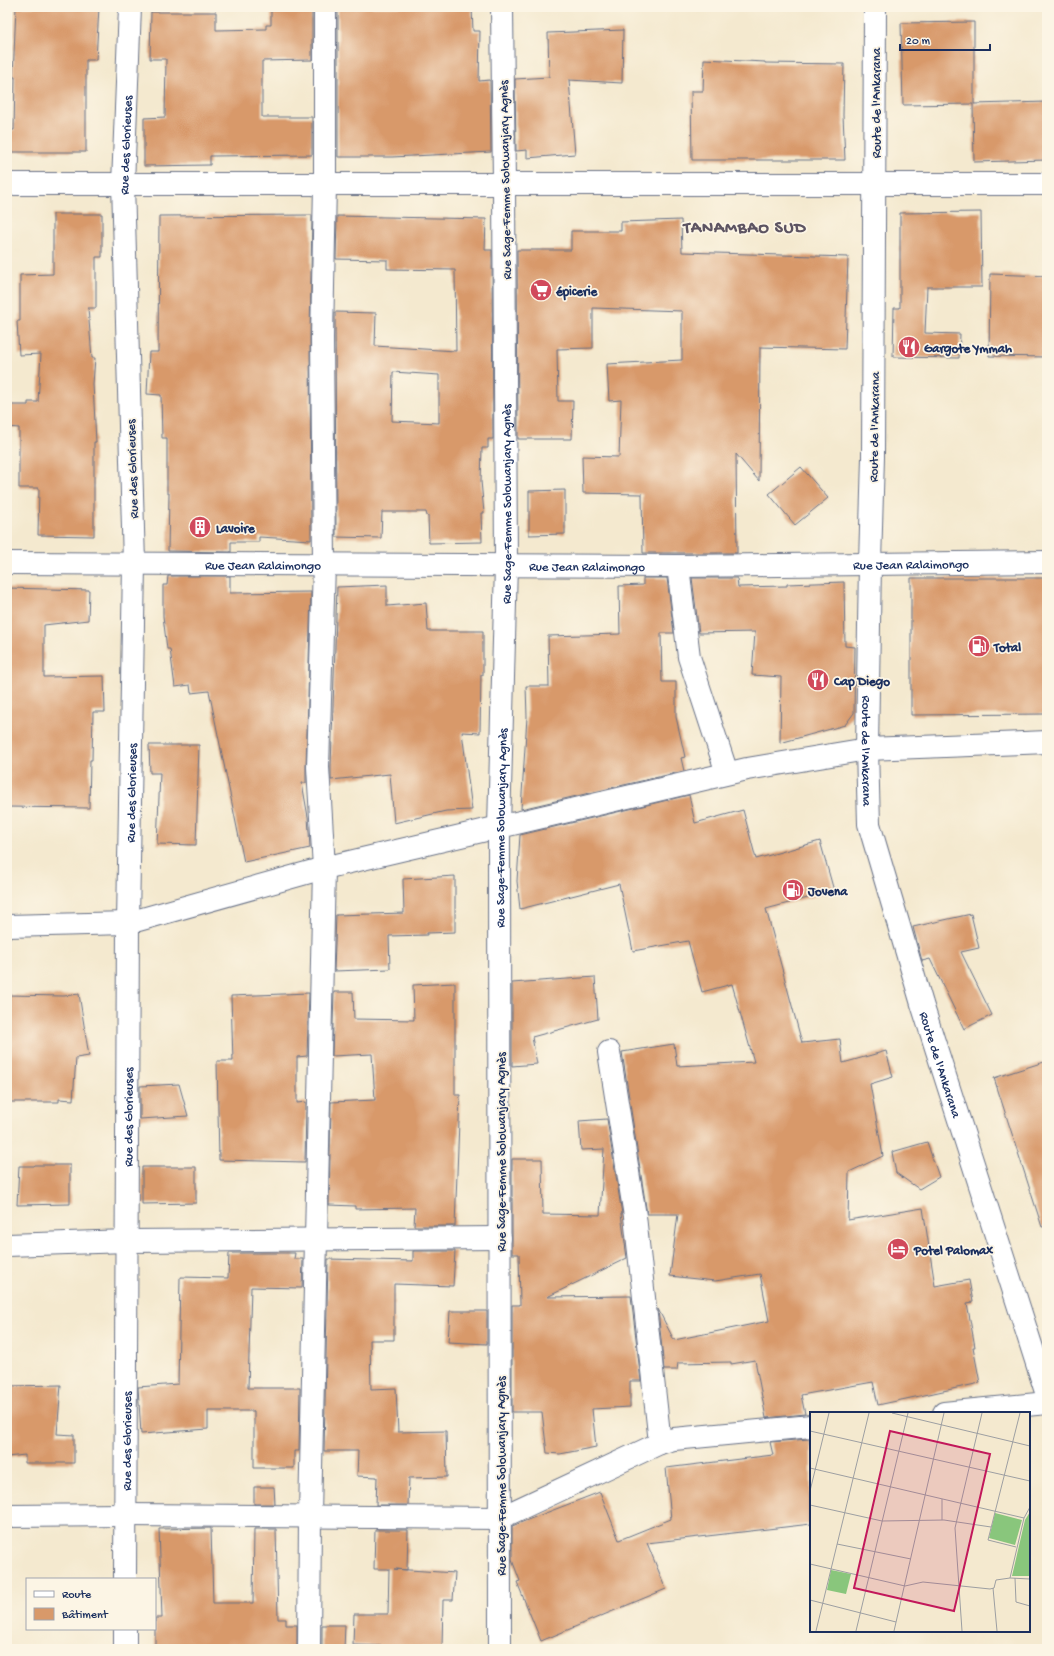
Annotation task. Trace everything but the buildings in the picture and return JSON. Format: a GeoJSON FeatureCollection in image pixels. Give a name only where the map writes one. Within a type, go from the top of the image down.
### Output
{"type":"FeatureCollection","features":[{"type":"Feature","properties":{"kind":"street","name":"Rue des Glorieuses"},"geometry":{"type":"LineString","coordinates":[[125,1578],[128,923],[134,563],[123,184],[130,7]]}},
{"type":"Feature","properties":{"kind":"street"},"geometry":{"type":"LineString","coordinates":[[309,1649],[310,1516],[324,868],[318,767],[324,564],[322,338],[325,184],[324,7]]}},
{"type":"Feature","properties":{"kind":"street","name":"Rue Sage-Femme Solowanjary Agnès"},"geometry":{"type":"LineString","coordinates":[[500,1649],[500,827],[506,565],[502,7]]}},
{"type":"Feature","properties":{"kind":"street","name":"Route de l'Ankarana"},"geometry":{"type":"LineString","coordinates":[[875,7],[873,457],[867,749],[869,824],[922,1004],[1047,1396]]}},
{"type":"Feature","properties":{"kind":"street"},"geometry":{"type":"LineString","coordinates":[[7,184],[1047,184]]}},
{"type":"Feature","properties":{"kind":"street","name":"Rue Jean Ralaimongo"},"geometry":{"type":"LineString","coordinates":[[7,563],[678,566],[1047,562]]}},
{"type":"Feature","properties":{"kind":"street"},"geometry":{"type":"LineString","coordinates":[[678,566],[689,658],[727,773]]}},
{"type":"Feature","properties":{"kind":"street"},"geometry":{"type":"LineString","coordinates":[[7,926],[128,923],[324,868],[727,773],[867,749],[1047,742]]}},
{"type":"Feature","properties":{"kind":"street"},"geometry":{"type":"LineString","coordinates":[[609,1052],[635,1216],[660,1443]]}},
{"type":"Feature","properties":{"kind":"street"},"geometry":{"type":"LineString","coordinates":[[7,1245],[127,1241],[500,1238]]}},
{"type":"Feature","properties":{"kind":"street"},"geometry":{"type":"LineString","coordinates":[[954,1412],[1047,1403]]}},
{"type":"Feature","properties":{"kind":"street"},"geometry":{"type":"LineString","coordinates":[[7,1516],[125,1515],[500,1518],[660,1443],[674,1439],[810,1426]]}},
{"type":"Feature","properties":{"kind":"street"},"geometry":{"type":"LineString","coordinates":[[124,1649],[125,1630]]}},
{"type":"Feature","properties":{"kind":"place","name":"épicerie"},"geometry":{"type":"Point","coordinates":[541,290]}},
{"type":"Feature","properties":{"kind":"place","name":"Gargote Ymmah"},"geometry":{"type":"Point","coordinates":[909,347]}},
{"type":"Feature","properties":{"kind":"place","name":"Lavoire"},"geometry":{"type":"Point","coordinates":[200,527]}},
{"type":"Feature","properties":{"kind":"place","name":"Total"},"geometry":{"type":"Point","coordinates":[979,646]}},
{"type":"Feature","properties":{"kind":"place","name":"Cap Diego"},"geometry":{"type":"Point","coordinates":[818,680]}},
{"type":"Feature","properties":{"kind":"place","name":"Jovena"},"geometry":{"type":"Point","coordinates":[793,890]}},
{"type":"Feature","properties":{"kind":"place","name":"Potel Palomax"},"geometry":{"type":"Point","coordinates":[898,1249]}},
{"type":"Feature","properties":{"kind":"district","name":"TANAMBAO SUD"},"geometry":{"type":"Point","coordinates":[745,226]}}]}
